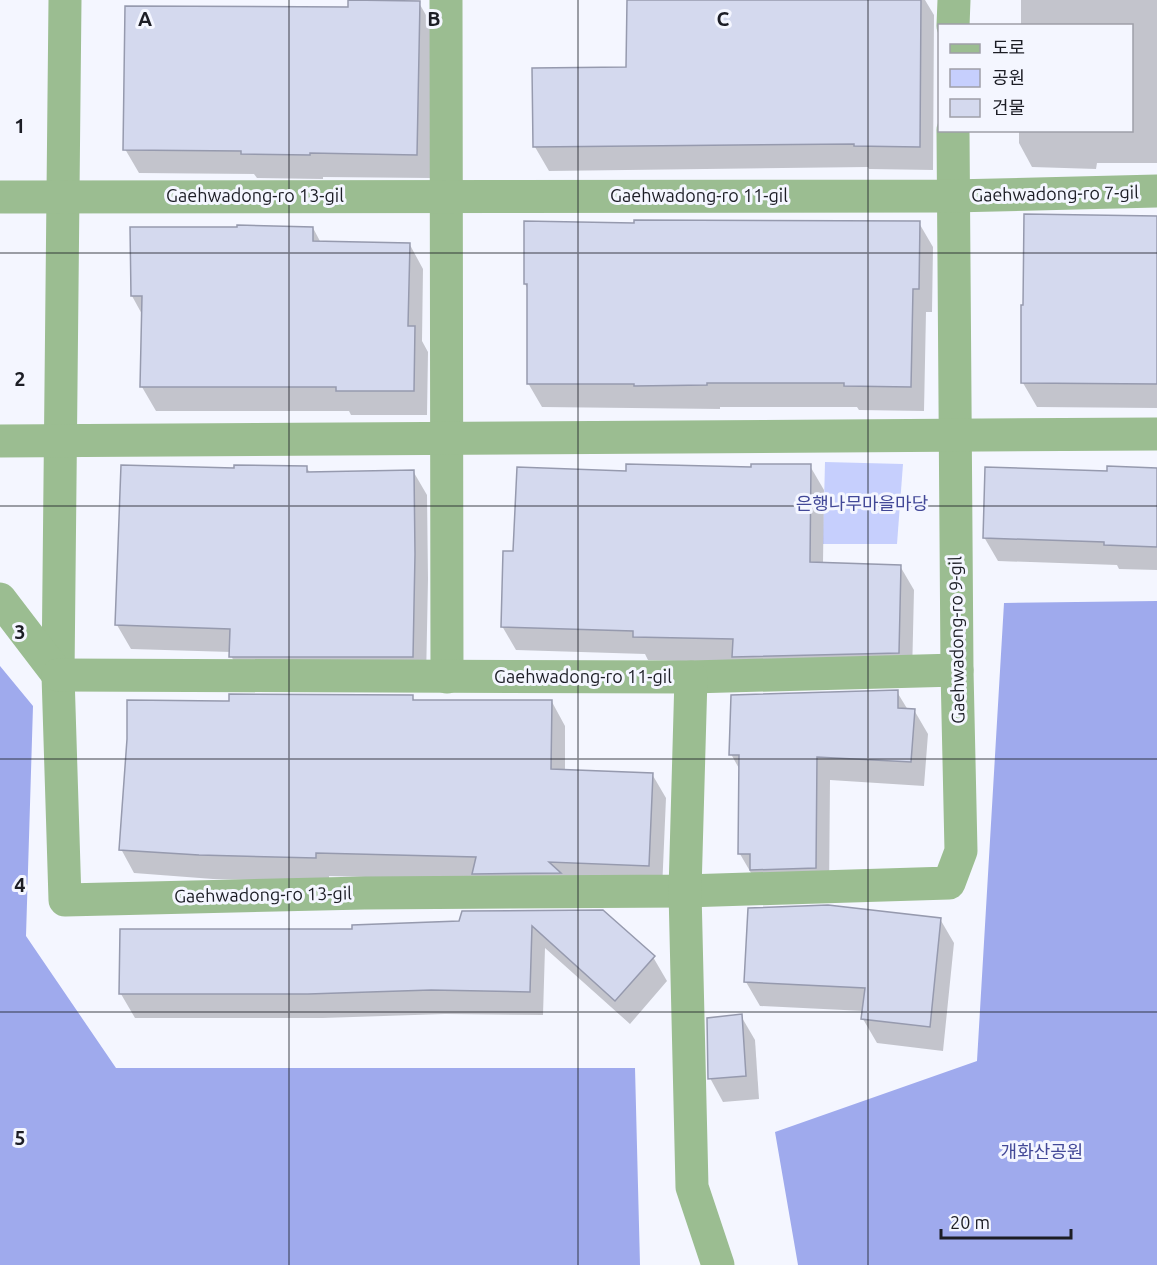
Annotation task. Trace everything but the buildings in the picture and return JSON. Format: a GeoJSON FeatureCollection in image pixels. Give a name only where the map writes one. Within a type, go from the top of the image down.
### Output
{"type":"FeatureCollection","features":[{"type":"Feature","properties":{"kind":"street","name":"Gaehwadong-ro 13-gil"},"geometry":{"type":"LineString","coordinates":[[65,0],[58,675],[65,900],[364,893],[685,891]]}},
{"type":"Feature","properties":{"kind":"street"},"geometry":{"type":"LineString","coordinates":[[0,599],[58,675],[447,676],[446,0]]}},
{"type":"Feature","properties":{"kind":"street"},"geometry":{"type":"LineString","coordinates":[[953,24],[954,0]]}},
{"type":"Feature","properties":{"kind":"street","name":"Gaehwadong-ro 9-gil"},"geometry":{"type":"LineString","coordinates":[[685,891],[949,883],[961,851],[957,670],[953,132]]}},
{"type":"Feature","properties":{"kind":"street","name":"Gaehwadong-ro 7-gil"},"geometry":{"type":"LineString","coordinates":[[952,196],[1157,191]]}},
{"type":"Feature","properties":{"kind":"street","name":"Gaehwadong-ro 13-gil"},"geometry":{"type":"LineString","coordinates":[[0,197],[447,195]]}},
{"type":"Feature","properties":{"kind":"street","name":"Gaehwadong-ro 11-gil"},"geometry":{"type":"LineString","coordinates":[[447,195],[952,196]]}},
{"type":"Feature","properties":{"kind":"street"},"geometry":{"type":"LineString","coordinates":[[0,441],[1157,434]]}},
{"type":"Feature","properties":{"kind":"street","name":"Gaehwadong-ro 11-gil"},"geometry":{"type":"LineString","coordinates":[[447,676],[691,677],[957,670]]}},
{"type":"Feature","properties":{"kind":"street"},"geometry":{"type":"LineString","coordinates":[[691,677],[685,891],[692,1187],[718,1265]]}},
{"type":"Feature","properties":{"kind":"green space","name":"은행나무마을마당"},"geometry":{"type":"Polygon","coordinates":[[[825,462],[903,464],[897,544],[823,544],[825,462]]]}},
{"type":"Feature","properties":{"kind":"green space","name":"개화산공원"},"geometry":{"type":"Polygon","coordinates":[[[1157,601],[1157,1265],[798,1265],[775,1132],[977,1061],[1004,603],[1157,601]]]}},
{"type":"Feature","properties":{"kind":"green space"},"geometry":{"type":"Polygon","coordinates":[[[0,666],[33,706],[26,936],[116,1068],[635,1068],[640,1265],[0,1265],[0,666]]]}}]}
